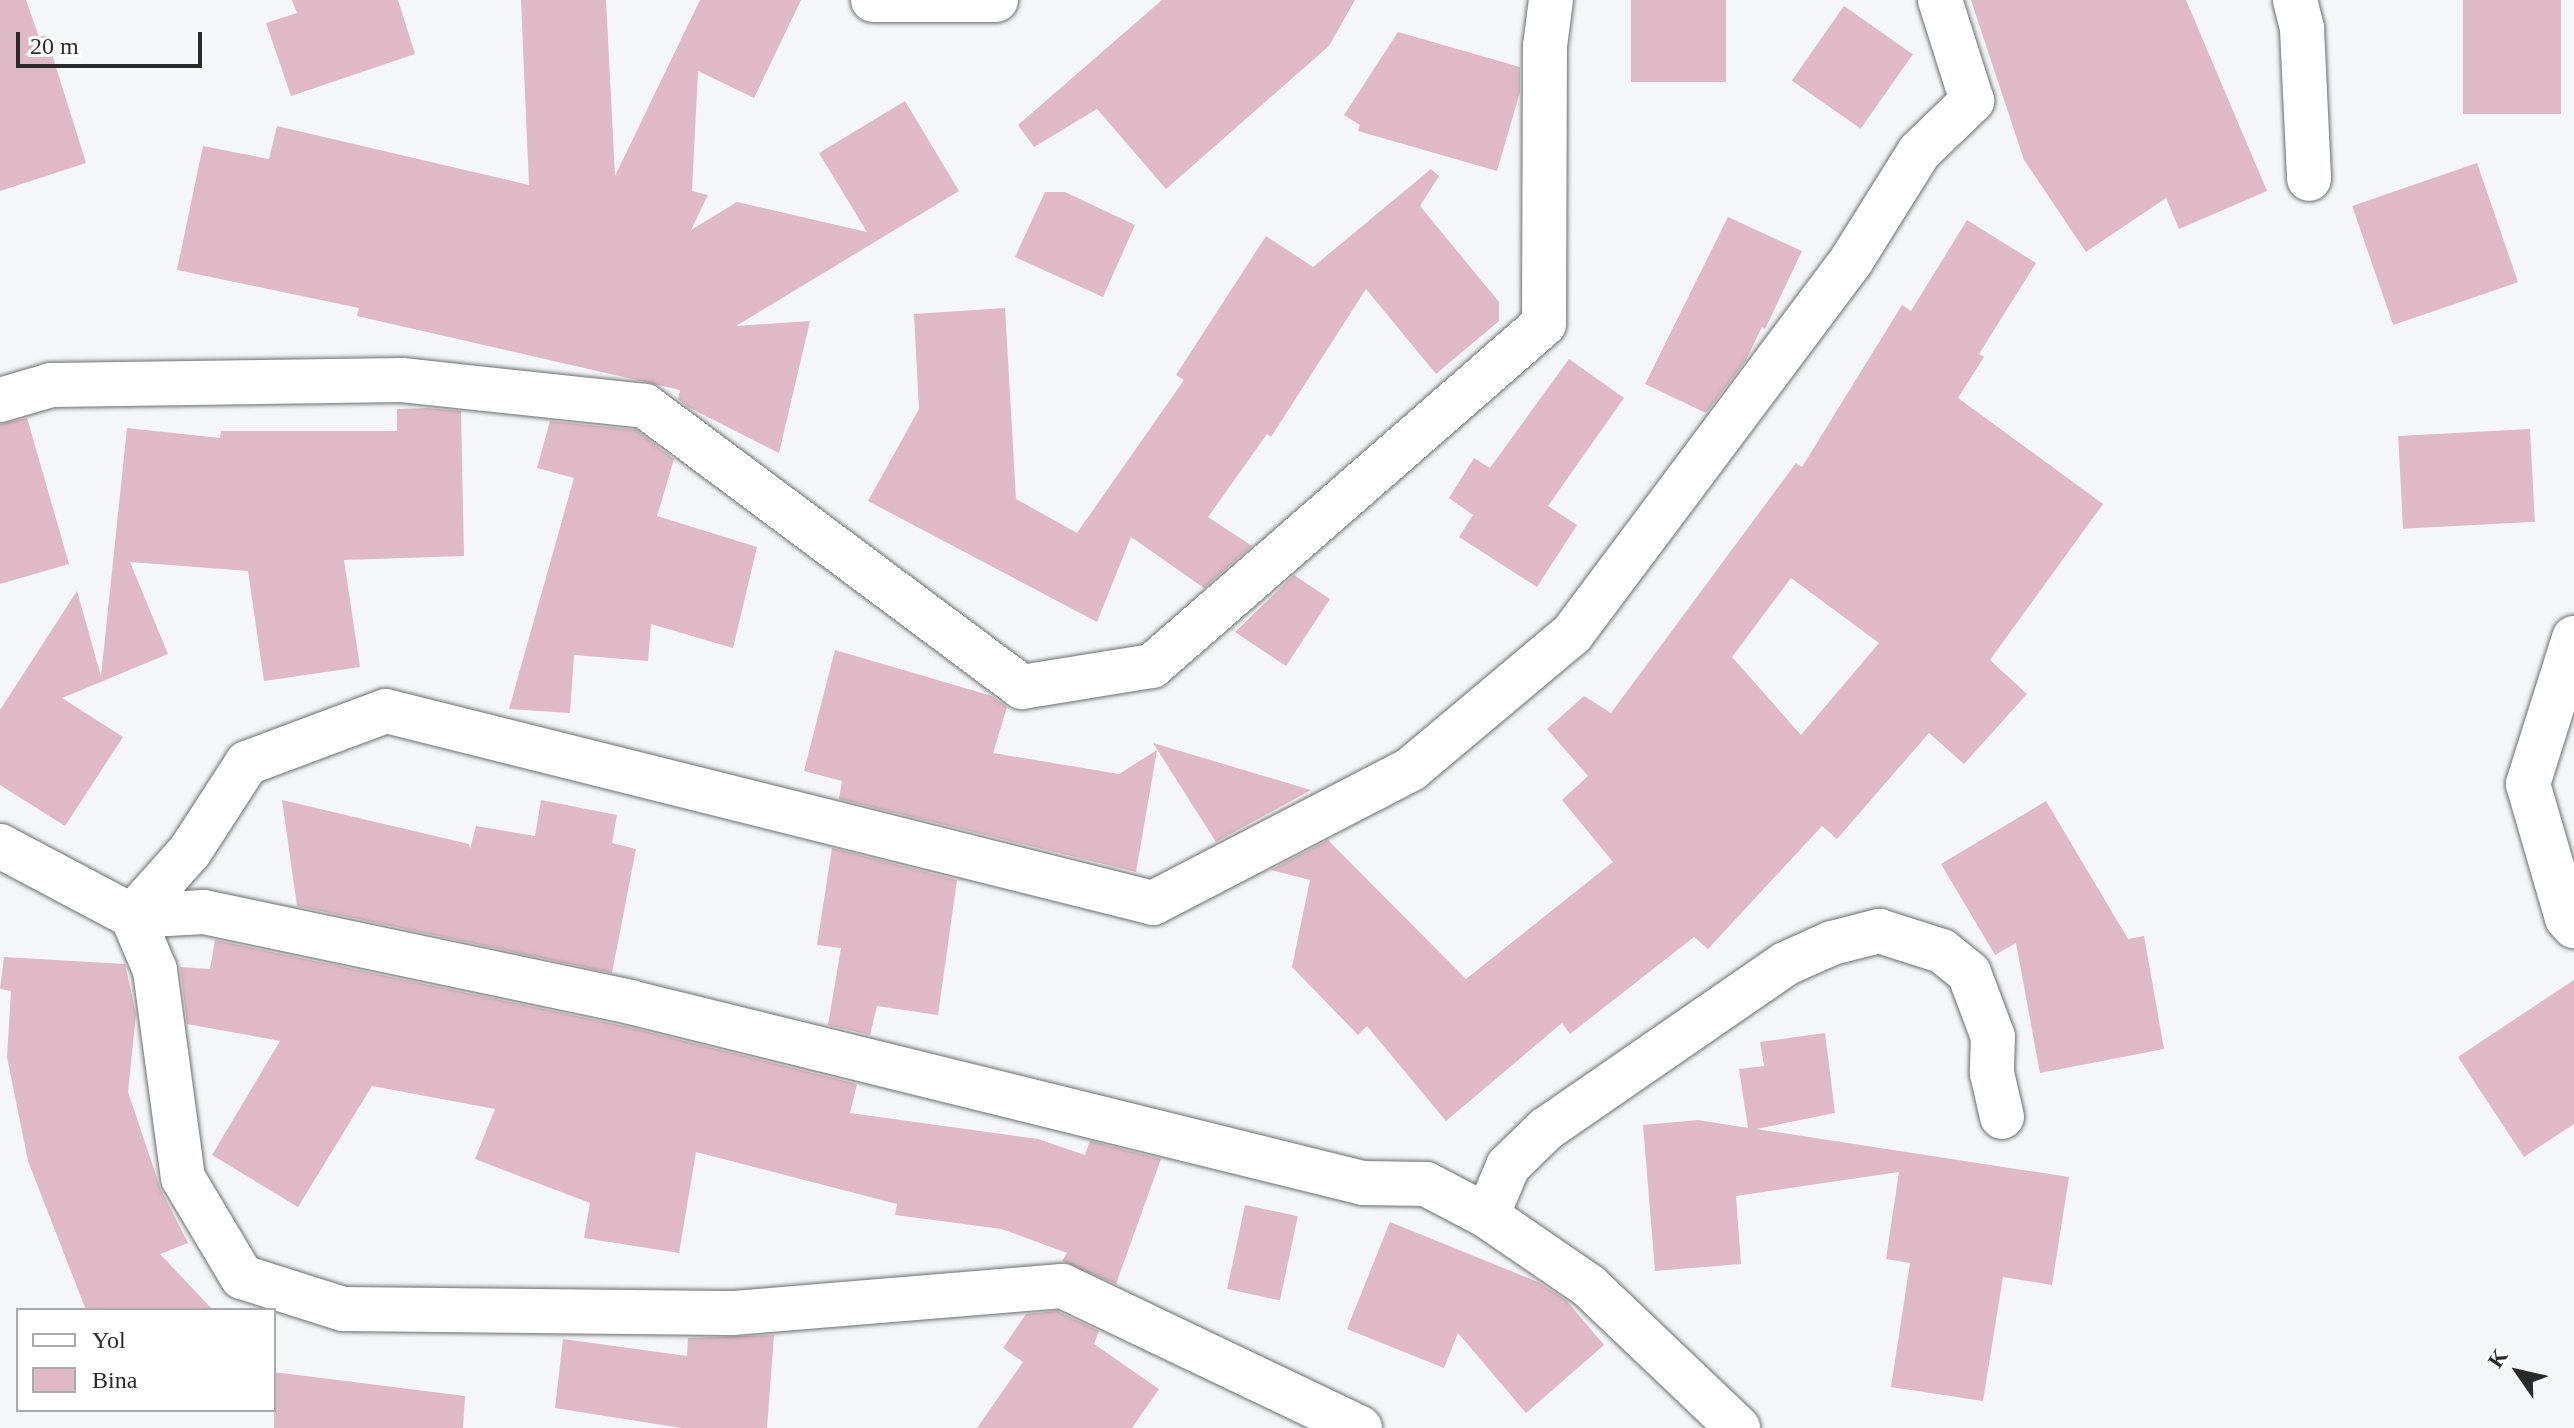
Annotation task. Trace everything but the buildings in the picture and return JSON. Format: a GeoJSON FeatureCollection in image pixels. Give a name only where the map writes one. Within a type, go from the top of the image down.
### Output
{"type":"FeatureCollection","features":[{"type":"Feature","properties":{"kind":"street"},"geometry":{"type":"LineString","coordinates":[[873,0],[996,0]]}},
{"type":"Feature","properties":{"kind":"street"},"geometry":{"type":"LineString","coordinates":[[0,400],[51,385],[402,380],[645,406],[1022,687],[1152,666],[1544,324],[1545,46],[1551,0]]}},
{"type":"Feature","properties":{"kind":"street"},"geometry":{"type":"LineString","coordinates":[[132,916],[190,851],[247,763],[386,711],[1153,903],[1411,769],[1572,634],[1851,261],[1919,152],[1972,101],[1940,0]]}},
{"type":"Feature","properties":{"kind":"street"},"geometry":{"type":"LineString","coordinates":[[2295,0],[2302,29],[2309,179]]}},
{"type":"Feature","properties":{"kind":"street"},"geometry":{"type":"LineString","coordinates":[[2574,638],[2528,784],[2567,918],[2574,926]]}},
{"type":"Feature","properties":{"kind":"street"},"geometry":{"type":"LineString","coordinates":[[0,846],[132,916],[204,912],[630,1002],[1363,1183],[1426,1184],[1487,1216],[1589,1286],[1738,1428]]}},
{"type":"Feature","properties":{"kind":"street"},"geometry":{"type":"LineString","coordinates":[[132,916],[155,970],[183,1178],[242,1277],[343,1309],[732,1313],[1062,1286],[1360,1428]]}},
{"type":"Feature","properties":{"kind":"street"},"geometry":{"type":"LineString","coordinates":[[1487,1216],[1508,1166],[1546,1129],[1785,964],[1832,943],[1879,931],[1942,951],[1969,973],[1993,1037],[1992,1073],[2002,1117]]}}]}
